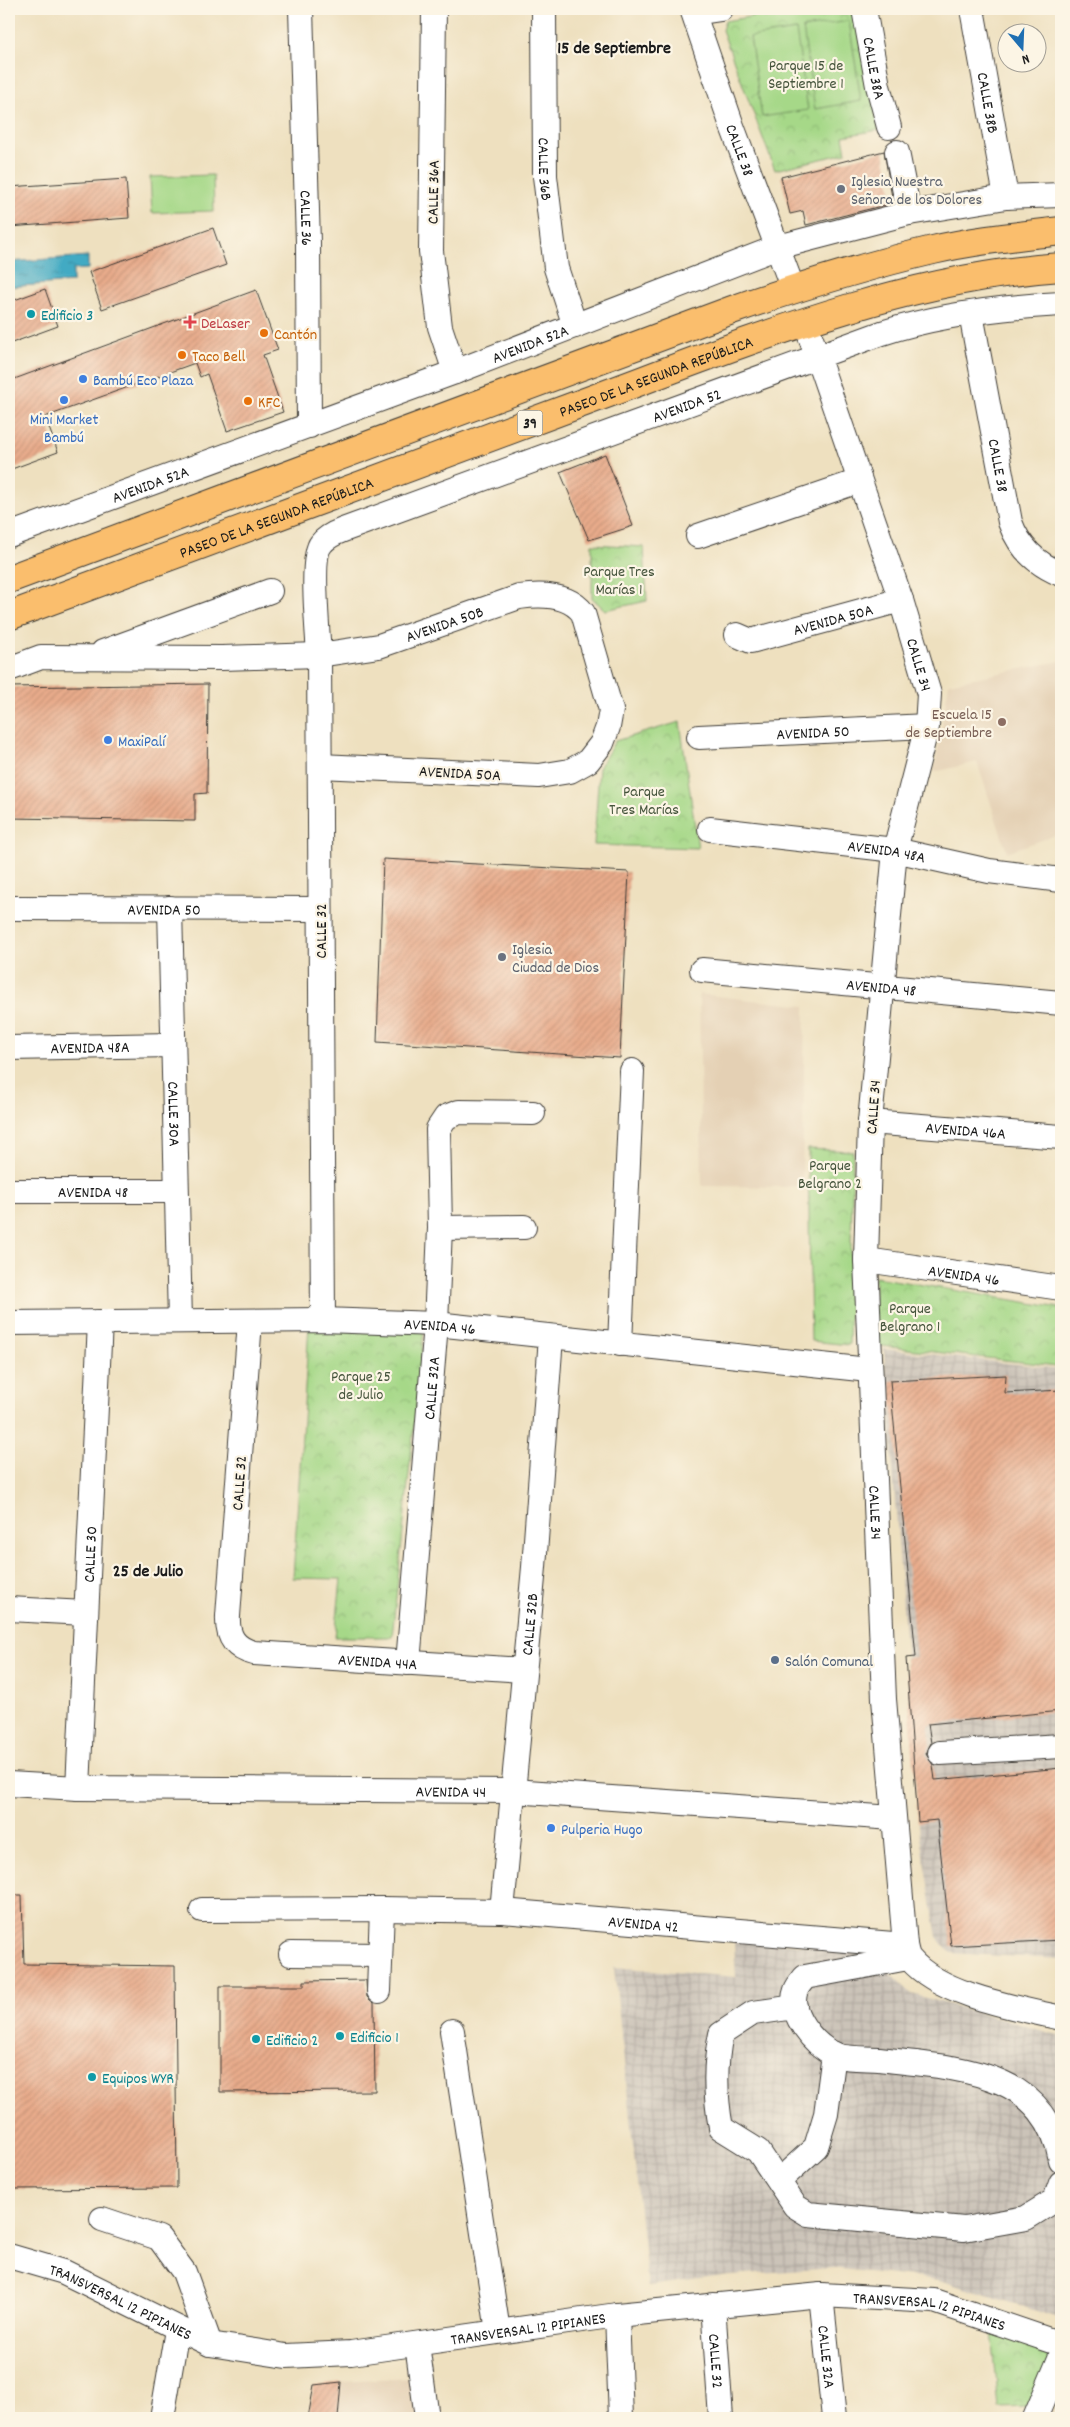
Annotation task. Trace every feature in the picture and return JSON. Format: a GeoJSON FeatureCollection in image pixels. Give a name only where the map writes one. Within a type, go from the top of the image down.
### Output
{"type":"FeatureCollection","features":[{"type":"Feature","properties":{"kind":"highway","name":"39"},"geometry":{"type":"LineString","coordinates":[[9,578],[793,289],[935,250],[1012,236],[1061,231]]}},
{"type":"Feature","properties":{"kind":"highway","name":"PASEO DE LA SEGUNDA REPÚBLICA"},"geometry":{"type":"LineString","coordinates":[[9,616],[734,347],[902,293],[1026,269],[1061,267]]}},
{"type":"Feature","properties":{"kind":"highway"},"geometry":{"type":"LineString","coordinates":[[1026,269],[1061,272]]}},
{"type":"Feature","properties":{"kind":"street","name":"CALLE 36"},"geometry":{"type":"LineString","coordinates":[[301,9],[308,243],[309,426]]}},
{"type":"Feature","properties":{"kind":"street","name":"CALLE 36A"},"geometry":{"type":"LineString","coordinates":[[434,9],[432,251],[440,327],[455,372]]}},
{"type":"Feature","properties":{"kind":"street","name":"CALLE 36B"},"geometry":{"type":"LineString","coordinates":[[544,9],[545,176],[556,268],[575,326]]}},
{"type":"Feature","properties":{"kind":"street"},"geometry":{"type":"LineString","coordinates":[[693,11],[721,9]]}},
{"type":"Feature","properties":{"kind":"street","name":"CALLE 38A"},"geometry":{"type":"LineString","coordinates":[[864,9],[878,86],[889,127]]}},
{"type":"Feature","properties":{"kind":"street","name":"CALLE 38B"},"geometry":{"type":"LineString","coordinates":[[972,9],[1006,197]]}},
{"type":"Feature","properties":{"kind":"street","name":"CALLE 38"},"geometry":{"type":"LineString","coordinates":[[693,11],[732,126],[793,289]]}},
{"type":"Feature","properties":{"kind":"street"},"geometry":{"type":"LineString","coordinates":[[897,152],[909,213]]}},
{"type":"Feature","properties":{"kind":"street","name":"AVENIDA 52A"},"geometry":{"type":"LineString","coordinates":[[9,535],[455,372],[778,248],[909,213],[1006,197],[1061,195]]}},
{"type":"Feature","properties":{"kind":"street","name":"AVENIDA 52"},"geometry":{"type":"LineString","coordinates":[[321,544],[343,530],[816,356],[903,326],[1018,306],[1061,304]]}},
{"type":"Feature","properties":{"kind":"street","name":"CALLE 38"},"geometry":{"type":"LineString","coordinates":[[971,314],[1010,522],[1020,544],[1029,554],[1040,564],[1061,574]]}},
{"type":"Feature","properties":{"kind":"street","name":"CALLE 34"},"geometry":{"type":"LineString","coordinates":[[806,324],[901,600],[928,689],[927,726],[895,850],[870,1122],[866,1260],[869,1370],[884,1699],[893,1818],[907,1951]]}},
{"type":"Feature","properties":{"kind":"street"},"geometry":{"type":"LineString","coordinates":[[698,536],[860,481]]}},
{"type":"Feature","properties":{"kind":"street","name":"CALLE 32"},"geometry":{"type":"LineString","coordinates":[[321,544],[316,556],[316,565],[320,766],[319,909],[322,1320]]}},
{"type":"Feature","properties":{"kind":"street"},"geometry":{"type":"LineString","coordinates":[[90,657],[270,591]]}},
{"type":"Feature","properties":{"kind":"street","name":"AVENIDA 50B"},"geometry":{"type":"LineString","coordinates":[[9,669],[41,657],[222,658],[319,655],[379,646],[519,597],[548,595],[569,602],[580,609],[585,618],[611,710],[606,735],[594,754]]}},
{"type":"Feature","properties":{"kind":"street","name":"AVENIDA 50A"},"geometry":{"type":"LineString","coordinates":[[737,635],[744,640],[751,641],[901,600]]}},
{"type":"Feature","properties":{"kind":"street","name":"AVENIDA 50"},"geometry":{"type":"LineString","coordinates":[[699,737],[927,726]]}},
{"type":"Feature","properties":{"kind":"street","name":"AVENIDA 50A"},"geometry":{"type":"LineString","coordinates":[[320,766],[538,776],[570,771],[588,761],[594,754]]}},
{"type":"Feature","properties":{"kind":"street","name":"AVENIDA 48A"},"geometry":{"type":"LineString","coordinates":[[710,829],[895,850],[990,871],[1061,880]]}},
{"type":"Feature","properties":{"kind":"street","name":"AVENIDA 50"},"geometry":{"type":"LineString","coordinates":[[9,908],[319,909]]}},
{"type":"Feature","properties":{"kind":"street","name":"CALLE 30A"},"geometry":{"type":"LineString","coordinates":[[170,908],[180,1320]]}},
{"type":"Feature","properties":{"kind":"street","name":"AVENIDA 48"},"geometry":{"type":"LineString","coordinates":[[702,970],[1061,1002]]}},
{"type":"Feature","properties":{"kind":"street","name":"AVENIDA 48A"},"geometry":{"type":"LineString","coordinates":[[9,1048],[172,1045]]}},
{"type":"Feature","properties":{"kind":"street"},"geometry":{"type":"LineString","coordinates":[[620,1344],[632,1071]]}},
{"type":"Feature","properties":{"kind":"street","name":"CALLE 32A"},"geometry":{"type":"LineString","coordinates":[[408,1663],[436,1324],[440,1228],[438,1129],[443,1120],[450,1115],[468,1112],[534,1113]]}},
{"type":"Feature","properties":{"kind":"street","name":"AVENIDA 46A"},"geometry":{"type":"LineString","coordinates":[[870,1122],[1061,1137]]}},
{"type":"Feature","properties":{"kind":"street","name":"AVENIDA 48"},"geometry":{"type":"LineString","coordinates":[[9,1191],[176,1190]]}},
{"type":"Feature","properties":{"kind":"street"},"geometry":{"type":"LineString","coordinates":[[440,1228],[524,1228]]}},
{"type":"Feature","properties":{"kind":"street","name":"AVENIDA 46"},"geometry":{"type":"LineString","coordinates":[[866,1260],[1061,1288]]}},
{"type":"Feature","properties":{"kind":"street","name":"AVENIDA 46"},"geometry":{"type":"LineString","coordinates":[[9,1322],[322,1320],[436,1324],[869,1370]]}},
{"type":"Feature","properties":{"kind":"street","name":"CALLE 32"},"geometry":{"type":"LineString","coordinates":[[234,1643],[229,1632],[228,1616],[250,1321]]}},
{"type":"Feature","properties":{"kind":"street","name":"CALLE 30"},"geometry":{"type":"LineString","coordinates":[[78,1788],[100,1322]]}},
{"type":"Feature","properties":{"kind":"street","name":"CALLE 32B"},"geometry":{"type":"LineString","coordinates":[[502,1912],[543,1461],[551,1337]]}},
{"type":"Feature","properties":{"kind":"street"},"geometry":{"type":"LineString","coordinates":[[9,1609],[85,1614]]}},
{"type":"Feature","properties":{"kind":"street","name":"AVENIDA 44A"},"geometry":{"type":"LineString","coordinates":[[234,1643],[242,1649],[254,1653],[524,1670]]}},
{"type":"Feature","properties":{"kind":"street"},"geometry":{"type":"LineString","coordinates":[[940,1754],[1061,1746]]}},
{"type":"Feature","properties":{"kind":"street","name":"AVENIDA 44"},"geometry":{"type":"LineString","coordinates":[[9,1784],[78,1788],[513,1791],[893,1818]]}},
{"type":"Feature","properties":{"kind":"street"},"geometry":{"type":"LineString","coordinates":[[379,1991],[382,1909]]}},
{"type":"Feature","properties":{"kind":"street","name":"AVENIDA 42"},"geometry":{"type":"LineString","coordinates":[[202,1910],[382,1909],[502,1912],[907,1951]]}},
{"type":"Feature","properties":{"kind":"street"},"geometry":{"type":"LineString","coordinates":[[1061,2018],[992,2003],[926,1973],[907,1951],[805,1977],[796,1990],[795,2006],[801,2022],[810,2035],[834,2054],[964,2069],[1004,2082],[1038,2107],[1058,2144],[1061,2160]]}},
{"type":"Feature","properties":{"kind":"street"},"geometry":{"type":"LineString","coordinates":[[290,1954],[380,1955]]}},
{"type":"Feature","properties":{"kind":"street"},"geometry":{"type":"LineString","coordinates":[[795,2006],[753,2013],[720,2034],[715,2064],[716,2105],[721,2128],[758,2151],[795,2206],[808,2214],[964,2229],[1026,2218],[1054,2200],[1061,2184]]}},
{"type":"Feature","properties":{"kind":"street"},"geometry":{"type":"LineString","coordinates":[[452,2031],[498,2332]]}},
{"type":"Feature","properties":{"kind":"street"},"geometry":{"type":"LineString","coordinates":[[780,2182],[816,2146],[826,2114],[834,2054]]}},
{"type":"Feature","properties":{"kind":"street"},"geometry":{"type":"LineString","coordinates":[[102,2219],[159,2238],[184,2272],[210,2344]]}},
{"type":"Feature","properties":{"kind":"street","name":"TRANSVERSAL 12 PIPIANES"},"geometry":{"type":"LineString","coordinates":[[9,2256],[64,2272],[177,2330],[210,2344],[286,2356],[351,2353],[617,2316],[821,2295],[934,2301],[1061,2344]]}},
{"type":"Feature","properties":{"kind":"street","name":"CALLE 32A"},"geometry":{"type":"LineString","coordinates":[[821,2295],[834,2418]]}},
{"type":"Feature","properties":{"kind":"street","name":"CALLE 32"},"geometry":{"type":"LineString","coordinates":[[713,2305],[721,2418]]}},
{"type":"Feature","properties":{"kind":"street"},"geometry":{"type":"LineString","coordinates":[[617,2316],[621,2418]]}},
{"type":"Feature","properties":{"kind":"street"},"geometry":{"type":"LineString","coordinates":[[162,2418],[177,2330]]}},
{"type":"Feature","properties":{"kind":"street"},"geometry":{"type":"LineString","coordinates":[[417,2344],[427,2418]]}},
{"type":"Feature","properties":{"kind":"street"},"geometry":{"type":"LineString","coordinates":[[1035,2418],[1061,2356]]}},
{"type":"Feature","properties":{"kind":"shaded area","name":"Escuela 15 de Septiembre"},"geometry":{"type":"Polygon","coordinates":[[[1061,661],[1061,833],[1007,852],[977,762],[934,772],[949,683],[1061,661]]]}},
{"type":"Feature","properties":{"kind":"shaded area"},"geometry":{"type":"Polygon","coordinates":[[[699,994],[805,1006],[802,1187],[702,1186],[699,994]]]}},
{"type":"Feature","properties":{"kind":"shaded area"},"geometry":{"type":"Polygon","coordinates":[[[884,1349],[1061,1369],[1061,1959],[951,1953],[937,1937],[920,1837],[884,1349]]]}},
{"type":"Feature","properties":{"kind":"shaded area"},"geometry":{"type":"Polygon","coordinates":[[[734,1939],[887,1952],[892,1975],[912,1994],[1061,2036],[1061,2319],[939,2280],[833,2268],[729,2275],[648,2286],[614,1967],[736,1977],[734,1939]]]}},
{"type":"Feature","properties":{"kind":"shaded area"},"geometry":{"type":"Polygon","coordinates":[[[412,2378],[429,2418],[338,2418],[341,2382],[412,2378]]]}},
{"type":"Feature","properties":{"kind":"green space","name":"Parque 15 de Septiembre 1"},"geometry":{"type":"Polygon","coordinates":[[[795,9],[860,9],[879,130],[843,136],[846,153],[775,170],[722,30],[725,21],[795,9]]]}},
{"type":"Feature","properties":{"kind":"green space"},"geometry":{"type":"Polygon","coordinates":[[[849,21],[861,101],[815,109],[803,28],[849,21]]]}},
{"type":"Feature","properties":{"kind":"green space"},"geometry":{"type":"Polygon","coordinates":[[[796,30],[808,110],[762,117],[750,37],[796,30]]]}},
{"type":"Feature","properties":{"kind":"green space"},"geometry":{"type":"Polygon","coordinates":[[[213,175],[214,211],[152,213],[150,177],[213,175]]]}},
{"type":"Feature","properties":{"kind":"green space","name":"Parque Tres Marías 1"},"geometry":{"type":"Polygon","coordinates":[[[592,544],[644,547],[647,601],[605,610],[592,598],[592,544]]]}},
{"type":"Feature","properties":{"kind":"green space","name":"Parque Tres Marías"},"geometry":{"type":"Polygon","coordinates":[[[680,722],[698,848],[594,845],[599,768],[615,741],[680,722]]]}},
{"type":"Feature","properties":{"kind":"green space","name":"Parque Belgrano 2"},"geometry":{"type":"Polygon","coordinates":[[[808,1149],[853,1151],[849,1345],[811,1341],[808,1149]]]}},
{"type":"Feature","properties":{"kind":"green space","name":"Parque Belgrano 1"},"geometry":{"type":"Polygon","coordinates":[[[875,1277],[1060,1308],[1057,1366],[873,1345],[875,1277]]]}},
{"type":"Feature","properties":{"kind":"green space","name":"Parque 25 de Julio"},"geometry":{"type":"Polygon","coordinates":[[[309,1325],[424,1330],[392,1637],[335,1637],[341,1579],[293,1578],[309,1325]]]}},
{"type":"Feature","properties":{"kind":"green space"},"geometry":{"type":"Polygon","coordinates":[[[992,2331],[1054,2349],[1030,2407],[999,2408],[992,2331]]]}},
{"type":"Feature","properties":{"kind":"water"},"geometry":{"type":"Polygon","coordinates":[[[88,256],[88,269],[73,270],[73,282],[9,287],[9,262],[88,256]]]}},
{"type":"Feature","properties":{"kind":"building","name":"Iglesia Nuestra Señora de los Dolores"},"geometry":{"type":"Polygon","coordinates":[[[884,151],[893,203],[806,225],[803,211],[790,214],[781,177],[884,151]]]}},
{"type":"Feature","properties":{"kind":"building"},"geometry":{"type":"Polygon","coordinates":[[[126,179],[129,218],[9,227],[9,187],[126,179]]]}},
{"type":"Feature","properties":{"kind":"building"},"geometry":{"type":"Polygon","coordinates":[[[213,228],[226,265],[102,309],[89,272],[213,228]]]}},
{"type":"Feature","properties":{"kind":"building","name":"Edificio 3"},"geometry":{"type":"Polygon","coordinates":[[[45,289],[58,326],[9,344],[9,302],[45,289]]]}},
{"type":"Feature","properties":{"kind":"building","name":"Bambú Eco Plaza"},"geometry":{"type":"Polygon","coordinates":[[[256,290],[278,350],[263,355],[283,412],[227,431],[207,374],[200,377],[195,363],[45,417],[58,452],[9,470],[9,381],[256,290]]]}},
{"type":"Feature","properties":{"kind":"building"},"geometry":{"type":"Polygon","coordinates":[[[605,454],[633,526],[589,540],[560,472],[605,454]]]}},
{"type":"Feature","properties":{"kind":"building","name":"MaxiPalí"},"geometry":{"type":"Polygon","coordinates":[[[208,684],[207,793],[195,794],[195,821],[9,818],[9,687],[208,684]]]}},
{"type":"Feature","properties":{"kind":"building","name":"Iglesia Ciudad de Dios"},"geometry":{"type":"Polygon","coordinates":[[[383,859],[629,872],[620,1058],[377,1042],[383,859]]]}},
{"type":"Feature","properties":{"kind":"building"},"geometry":{"type":"Polygon","coordinates":[[[1006,1375],[1005,1393],[1061,1390],[1061,1711],[928,1724],[931,1743],[926,1754],[933,1765],[935,1780],[1061,1768],[1061,1940],[951,1946],[937,1820],[918,1822],[906,1658],[916,1657],[890,1381],[1006,1375]]]}},
{"type":"Feature","properties":{"kind":"building","name":"Equipos WYR"},"geometry":{"type":"Polygon","coordinates":[[[9,1895],[22,1895],[24,1964],[175,1966],[177,2188],[9,2189],[9,1895]]]}},
{"type":"Feature","properties":{"kind":"building"},"geometry":{"type":"Polygon","coordinates":[[[366,1980],[367,1997],[374,2003],[375,2091],[220,2092],[220,1986],[304,1986],[304,1981],[366,1980]]]}},
{"type":"Feature","properties":{"kind":"building"},"geometry":{"type":"Polygon","coordinates":[[[341,2382],[338,2418],[308,2418],[314,2385],[341,2382]]]}},
{"type":"Feature","properties":{"kind":"place","name":"Iglesia Nuestra Señora de los Dolores"},"geometry":{"type":"Point","coordinates":[841,189]}},
{"type":"Feature","properties":{"kind":"place","name":"Edificio 3"},"geometry":{"type":"Point","coordinates":[31,314]}},
{"type":"Feature","properties":{"kind":"place","name":"DeLaser"},"geometry":{"type":"Point","coordinates":[190,322]}},
{"type":"Feature","properties":{"kind":"place","name":"Cantón"},"geometry":{"type":"Point","coordinates":[264,333]}},
{"type":"Feature","properties":{"kind":"place","name":"Taco Bell"},"geometry":{"type":"Point","coordinates":[182,355]}},
{"type":"Feature","properties":{"kind":"place","name":"Bambú Eco Plaza"},"geometry":{"type":"Point","coordinates":[83,379]}},
{"type":"Feature","properties":{"kind":"place","name":"Mini Market Bambú"},"geometry":{"type":"Point","coordinates":[64,400]}},
{"type":"Feature","properties":{"kind":"place","name":"KFC"},"geometry":{"type":"Point","coordinates":[248,401]}},
{"type":"Feature","properties":{"kind":"place","name":"Escuela 15 de Septiembre"},"geometry":{"type":"Point","coordinates":[1002,722]}},
{"type":"Feature","properties":{"kind":"place","name":"MaxiPalí"},"geometry":{"type":"Point","coordinates":[108,740]}},
{"type":"Feature","properties":{"kind":"place","name":"Iglesia Ciudad de Dios"},"geometry":{"type":"Point","coordinates":[502,957]}},
{"type":"Feature","properties":{"kind":"place","name":"Salón Comunal"},"geometry":{"type":"Point","coordinates":[775,1660]}},
{"type":"Feature","properties":{"kind":"place","name":"Pulperia Hugo"},"geometry":{"type":"Point","coordinates":[551,1828]}},
{"type":"Feature","properties":{"kind":"place","name":"Edificio 1"},"geometry":{"type":"Point","coordinates":[340,2036]}},
{"type":"Feature","properties":{"kind":"place","name":"Edificio 2"},"geometry":{"type":"Point","coordinates":[256,2039]}},
{"type":"Feature","properties":{"kind":"place","name":"Equipos WYR"},"geometry":{"type":"Point","coordinates":[92,2077]}},
{"type":"Feature","properties":{"kind":"district","name":"15 de Septiembre"},"geometry":{"type":"Point","coordinates":[614,47]}},
{"type":"Feature","properties":{"kind":"district","name":"25 de Julio"},"geometry":{"type":"Point","coordinates":[148,1570]}}]}
